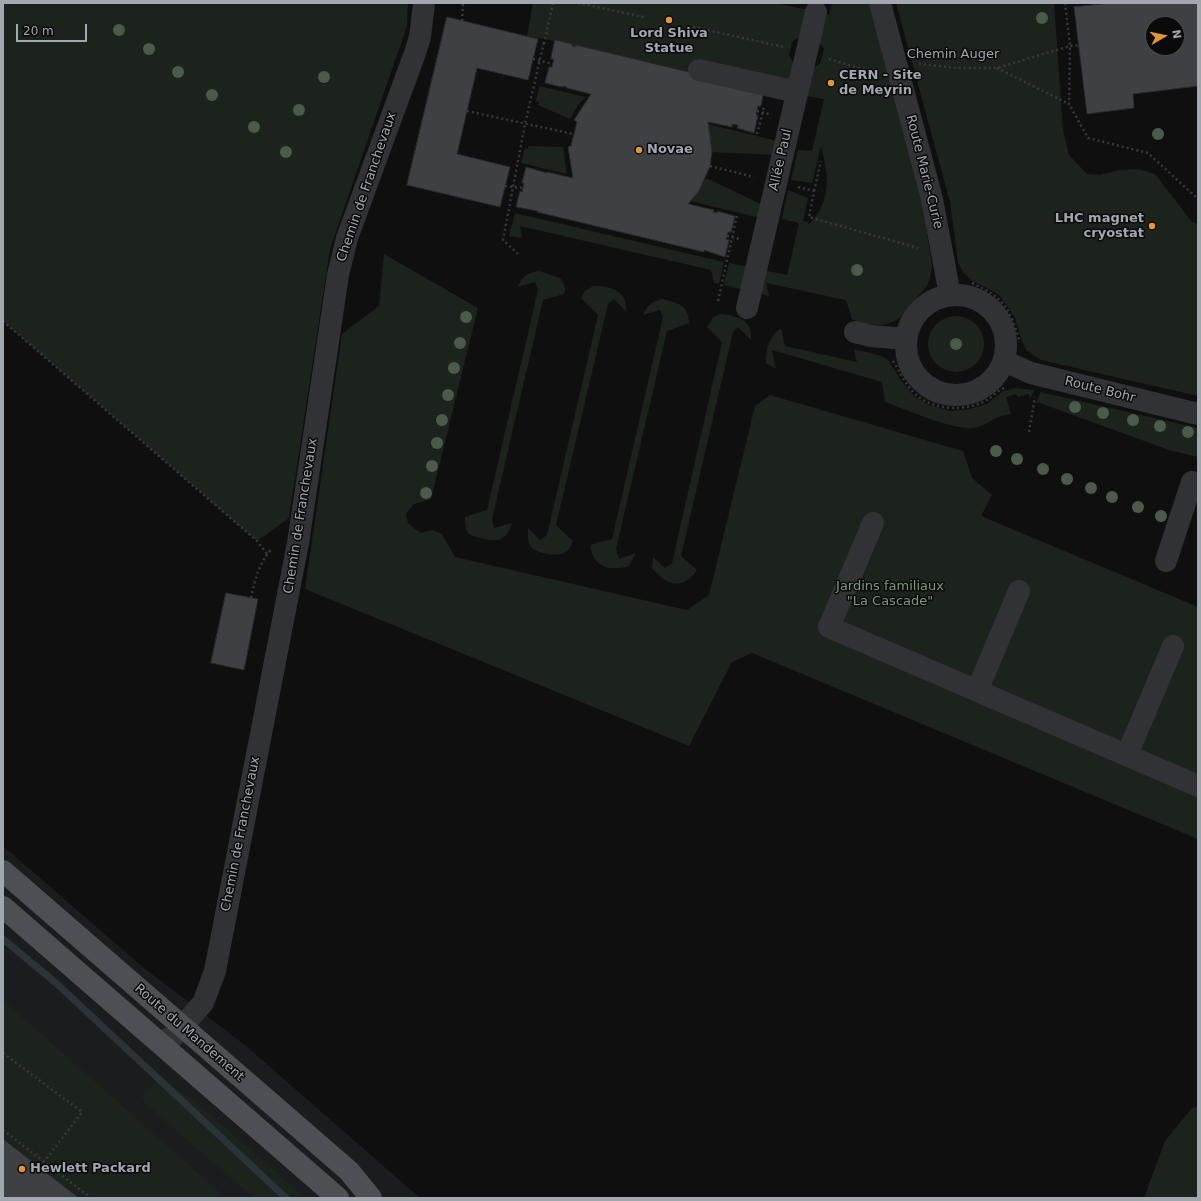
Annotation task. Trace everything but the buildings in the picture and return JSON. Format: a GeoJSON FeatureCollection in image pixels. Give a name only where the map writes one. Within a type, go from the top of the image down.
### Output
{"type":"FeatureCollection","features":[{"type":"Feature","properties":{"kind":"main road","name":"Route du Mandement"},"geometry":{"type":"LineString","coordinates":[[3,871],[349,1171],[372,1198]]}},
{"type":"Feature","properties":{"kind":"main road","name":"Route du Mandement"},"geometry":{"type":"LineString","coordinates":[[3,907],[338,1198]]}},
{"type":"Feature","properties":{"kind":"street","name":"Chemin de Franchevaux"},"geometry":{"type":"LineString","coordinates":[[159,1042],[173,1037],[203,1003],[215,971],[298,543],[338,275],[347,238],[415,53],[420,36],[424,3]]}},
{"type":"Feature","properties":{"kind":"street","name":"Route Marie-Curie"},"geometry":{"type":"LineString","coordinates":[[880,3],[932,199],[950,295]]}},
{"type":"Feature","properties":{"kind":"street","name":"Allée Paul"},"geometry":{"type":"LineString","coordinates":[[747,308],[816,12]]}},
{"type":"Feature","properties":{"kind":"street"},"geometry":{"type":"LineString","coordinates":[[699,70],[797,92]]}},
{"type":"Feature","properties":{"kind":"street"},"geometry":{"type":"LineString","coordinates":[[950,295],[967,296],[982,302],[995,313],[1004,328],[1006,339],[1004,361],[996,376],[985,387],[970,394],[954,395],[937,392],[924,383],[913,370],[907,355],[906,339],[911,323],[921,310],[934,300],[950,295]]}},
{"type":"Feature","properties":{"kind":"street"},"geometry":{"type":"LineString","coordinates":[[855,332],[871,336],[906,339]]}},
{"type":"Feature","properties":{"kind":"street","name":"Route Bohr"},"geometry":{"type":"LineString","coordinates":[[1004,361],[1031,373],[1198,414]]}},
{"type":"Feature","properties":{"kind":"street"},"geometry":{"type":"LineString","coordinates":[[1166,561],[1192,482]]}},
{"type":"Feature","properties":{"kind":"street"},"geometry":{"type":"LineString","coordinates":[[873,522],[829,627],[1198,786]]}},
{"type":"Feature","properties":{"kind":"street"},"geometry":{"type":"LineString","coordinates":[[977,691],[1019,591]]}},
{"type":"Feature","properties":{"kind":"street"},"geometry":{"type":"LineString","coordinates":[[1127,755],[1173,646]]}},
{"type":"Feature","properties":{"kind":"path"},"geometry":{"type":"LineString","coordinates":[[462,21],[463,3]]}},
{"type":"Feature","properties":{"kind":"path"},"geometry":{"type":"LineString","coordinates":[[518,254],[503,240],[525,124],[541,61],[553,3]]}},
{"type":"Feature","properties":{"kind":"path"},"geometry":{"type":"LineString","coordinates":[[578,3],[644,17]]}},
{"type":"Feature","properties":{"kind":"path"},"geometry":{"type":"LineString","coordinates":[[1065,3],[1070,46],[1069,104],[1088,138],[1148,153],[1198,199]]}},
{"type":"Feature","properties":{"kind":"path","name":"Chemin Auger"},"geometry":{"type":"LineString","coordinates":[[693,27],[806,52],[862,69],[875,70],[910,64],[959,68],[997,68],[1070,46],[1079,45]]}},
{"type":"Feature","properties":{"kind":"path"},"geometry":{"type":"LineString","coordinates":[[533,59],[553,64]]}},
{"type":"Feature","properties":{"kind":"path"},"geometry":{"type":"LineString","coordinates":[[997,68],[1069,104]]}},
{"type":"Feature","properties":{"kind":"path"},"geometry":{"type":"LineString","coordinates":[[757,134],[763,108]]}},
{"type":"Feature","properties":{"kind":"path"},"geometry":{"type":"LineString","coordinates":[[467,110],[572,134]]}},
{"type":"Feature","properties":{"kind":"path"},"geometry":{"type":"LineString","coordinates":[[757,111],[762,112]]}},
{"type":"Feature","properties":{"kind":"path"},"geometry":{"type":"LineString","coordinates":[[821,161],[809,217],[925,250],[942,249]]}},
{"type":"Feature","properties":{"kind":"path"},"geometry":{"type":"LineString","coordinates":[[710,166],[814,190]]}},
{"type":"Feature","properties":{"kind":"path"},"geometry":{"type":"LineString","coordinates":[[505,186],[523,188]]}},
{"type":"Feature","properties":{"kind":"path"},"geometry":{"type":"LineString","coordinates":[[718,301],[737,215]]}},
{"type":"Feature","properties":{"kind":"path"},"geometry":{"type":"LineString","coordinates":[[727,236],[732,237]]}},
{"type":"Feature","properties":{"kind":"path"},"geometry":{"type":"LineString","coordinates":[[970,282],[987,289],[1004,304],[1014,319],[1020,342],[1024,348]]}},
{"type":"Feature","properties":{"kind":"path"},"geometry":{"type":"LineString","coordinates":[[3,321],[257,541],[267,554]]}},
{"type":"Feature","properties":{"kind":"path"},"geometry":{"type":"LineString","coordinates":[[1029,432],[1036,395]]}},
{"type":"Feature","properties":{"kind":"path"},"geometry":{"type":"LineString","coordinates":[[251,598],[256,573],[267,554],[273,547],[298,543]]}},
{"type":"Feature","properties":{"kind":"path"},"geometry":{"type":"LineString","coordinates":[[3,1053],[82,1112],[44,1162]]}},
{"type":"Feature","properties":{"kind":"path"},"geometry":{"type":"LineString","coordinates":[[3,1130],[91,1198]]}},
{"type":"Feature","properties":{"kind":"shaded area"},"geometry":{"type":"Polygon","coordinates":[[[3,846],[144,968],[245,1045],[420,1198],[3,1198],[3,846]]]}},
{"type":"Feature","properties":{"kind":"green space"},"geometry":{"type":"Polygon","coordinates":[[[3,3],[408,3],[407,26],[330,249],[289,518],[257,541],[3,321],[3,3]]]}},
{"type":"Feature","properties":{"kind":"green space"},"geometry":{"type":"Polygon","coordinates":[[[533,3],[775,3],[808,10],[802,35],[792,42],[789,55],[795,67],[789,93],[741,84],[576,45],[576,47],[572,46],[572,44],[527,36],[533,3]]]}},
{"type":"Feature","properties":{"kind":"green space"},"geometry":{"type":"Polygon","coordinates":[[[832,3],[869,3],[921,194],[932,266],[930,278],[929,282],[907,311],[890,323],[871,325],[852,319],[846,300],[766,283],[769,296],[758,293],[763,270],[787,275],[799,223],[782,219],[788,190],[808,198],[803,221],[808,222],[808,225],[816,216],[825,198],[827,178],[821,146],[812,183],[791,180],[798,150],[812,151],[824,99],[804,96],[809,70],[820,64],[824,49],[816,37],[822,14],[829,15],[832,3]]]}},
{"type":"Feature","properties":{"kind":"green space"},"geometry":{"type":"Polygon","coordinates":[[[896,3],[1054,3],[1063,130],[1069,155],[1087,174],[1100,175],[1119,170],[1139,169],[1155,174],[1192,222],[1198,224],[1198,396],[1041,360],[1026,350],[1015,318],[998,294],[971,280],[963,272],[958,262],[950,202],[896,3]]]}},
{"type":"Feature","properties":{"kind":"green space"},"geometry":{"type":"Polygon","coordinates":[[[539,86],[586,97],[578,105],[570,119],[538,105],[539,102],[536,101],[539,86]]]}},
{"type":"Feature","properties":{"kind":"green space"},"geometry":{"type":"Polygon","coordinates":[[[707,124],[778,141],[775,155],[712,152],[707,124]]]}},
{"type":"Feature","properties":{"kind":"green space"},"geometry":{"type":"Polygon","coordinates":[[[528,146],[563,147],[567,174],[521,163],[525,148],[528,149],[528,146]]]}},
{"type":"Feature","properties":{"kind":"green space"},"geometry":{"type":"Polygon","coordinates":[[[706,178],[763,205],[760,218],[691,201],[706,178]]]}},
{"type":"Feature","properties":{"kind":"green space"},"geometry":{"type":"Polygon","coordinates":[[[515,213],[724,262],[719,284],[714,283],[711,270],[520,226],[522,238],[509,236],[515,213]]]}},
{"type":"Feature","properties":{"kind":"green space","name":"Jardins familiaux \"La Cascade\""},"geometry":{"type":"Polygon","coordinates":[[[384,254],[478,308],[431,499],[414,504],[406,514],[408,523],[420,533],[433,530],[442,534],[455,557],[687,610],[709,595],[755,406],[770,395],[963,451],[972,478],[992,495],[981,516],[1198,607],[1198,839],[752,653],[732,662],[689,746],[305,589],[342,334],[379,306],[384,254]]]}},
{"type":"Feature","properties":{"kind":"green space"},"geometry":{"type":"Polygon","coordinates":[[[729,263],[749,267],[744,290],[724,285],[729,263]]]}},
{"type":"Feature","properties":{"kind":"green space"},"geometry":{"type":"Polygon","coordinates":[[[539,271],[560,278],[564,285],[565,292],[564,294],[543,300],[492,519],[494,528],[512,523],[510,529],[504,537],[491,540],[468,533],[465,517],[487,510],[538,290],[535,282],[518,287],[521,280],[526,276],[539,271]]]}},
{"type":"Feature","properties":{"kind":"green space"},"geometry":{"type":"Polygon","coordinates":[[[593,286],[606,287],[617,291],[624,299],[626,312],[614,299],[608,304],[556,525],[573,541],[569,550],[564,553],[556,555],[546,554],[531,547],[528,540],[528,528],[540,540],[547,535],[598,315],[581,298],[585,291],[593,286]]]}},
{"type":"Feature","properties":{"kind":"green space"},"geometry":{"type":"Polygon","coordinates":[[[662,299],[682,306],[687,312],[689,323],[667,331],[616,549],[619,559],[636,553],[629,566],[622,568],[609,568],[599,563],[592,552],[590,545],[612,539],[663,317],[660,310],[643,315],[650,304],[662,299]]]}},
{"type":"Feature","properties":{"kind":"green space"},"geometry":{"type":"Polygon","coordinates":[[[721,314],[733,316],[743,320],[750,328],[751,340],[738,327],[733,332],[681,556],[697,570],[692,577],[686,581],[674,583],[669,582],[657,574],[652,568],[653,557],[665,568],[672,563],[722,342],[707,327],[713,317],[721,314]]]}},
{"type":"Feature","properties":{"kind":"green space"},"geometry":{"type":"Polygon","coordinates":[[[956,316],[967,318],[976,324],[982,333],[984,344],[982,355],[976,364],[967,370],[956,372],[945,370],[936,364],[930,355],[928,344],[930,333],[936,324],[945,318],[956,316]]]}},
{"type":"Feature","properties":{"kind":"green space"},"geometry":{"type":"Polygon","coordinates":[[[781,328],[785,346],[857,362],[854,349],[882,356],[889,361],[900,379],[914,396],[929,405],[951,411],[970,409],[987,404],[1003,391],[1016,388],[1034,390],[1030,399],[1029,394],[1018,397],[1016,394],[1006,397],[1011,414],[1001,416],[979,427],[965,428],[954,426],[930,419],[885,402],[882,382],[772,350],[776,369],[766,363],[767,352],[771,339],[781,328]]]}},
{"type":"Feature","properties":{"kind":"green space"},"geometry":{"type":"Polygon","coordinates":[[[1040,392],[1198,428],[1198,457],[1169,450],[1037,402],[1040,392]]]}},
{"type":"Feature","properties":{"kind":"green space"},"geometry":{"type":"Polygon","coordinates":[[[3,1000],[226,1198],[79,1198],[3,1139],[3,1000]]]}},
{"type":"Feature","properties":{"kind":"green space"},"geometry":{"type":"Polygon","coordinates":[[[160,1078],[193,1100],[306,1198],[254,1198],[145,1103],[142,1096],[160,1078]]]}},
{"type":"Feature","properties":{"kind":"green space"},"geometry":{"type":"Polygon","coordinates":[[[1198,1107],[1198,1198],[1144,1198],[1165,1141],[1192,1108],[1198,1107]]]}},
{"type":"Feature","properties":{"kind":"waterway"},"geometry":{"type":"LineString","coordinates":[[3,939],[56,983],[286,1198]]}},
{"type":"Feature","properties":{"kind":"place","name":"Lord Shiva Statue"},"geometry":{"type":"Point","coordinates":[669,20]}},
{"type":"Feature","properties":{"kind":"place","name":"CERN - Site de Meyrin"},"geometry":{"type":"Point","coordinates":[831,83]}},
{"type":"Feature","properties":{"kind":"place","name":"Novae"},"geometry":{"type":"Point","coordinates":[639,150]}},
{"type":"Feature","properties":{"kind":"place","name":"LHC magnet cryostat"},"geometry":{"type":"Point","coordinates":[1152,226]}},
{"type":"Feature","properties":{"kind":"place","name":"Hewlett Packard"},"geometry":{"type":"Point","coordinates":[22,1169]}}]}
